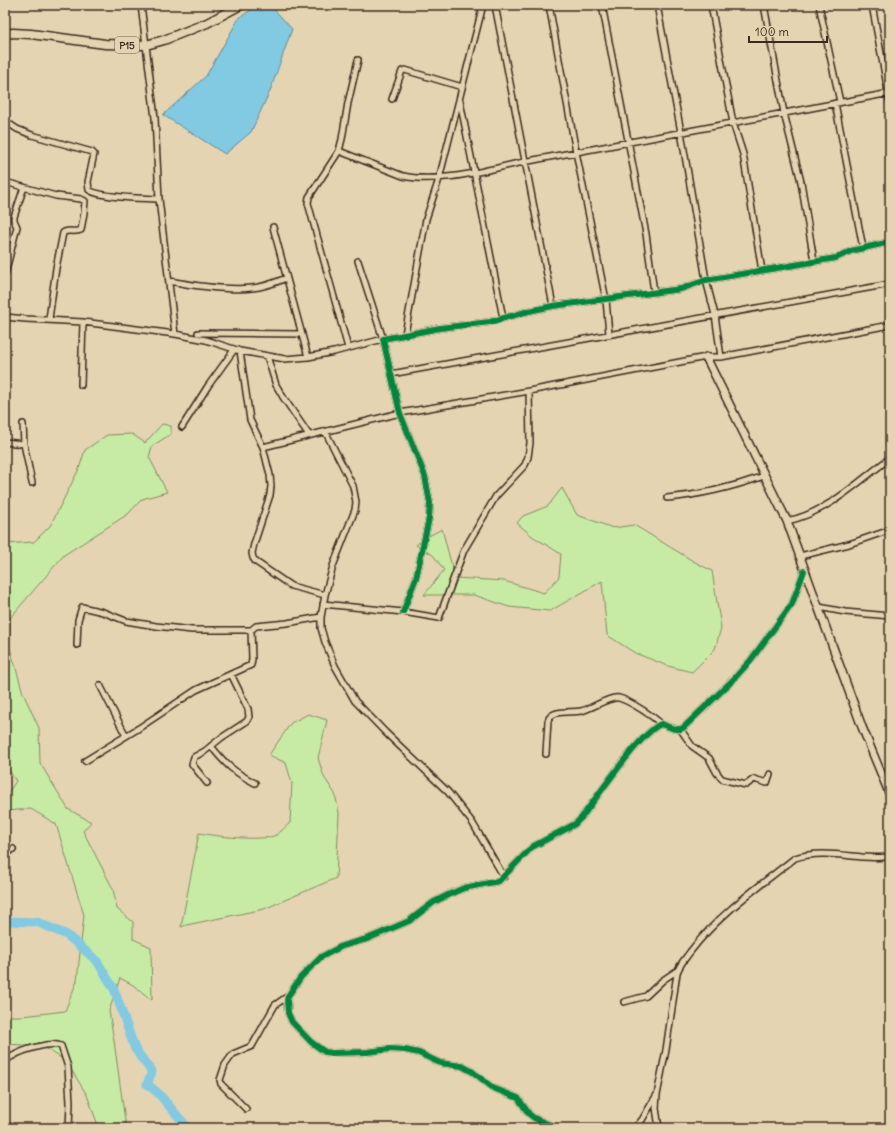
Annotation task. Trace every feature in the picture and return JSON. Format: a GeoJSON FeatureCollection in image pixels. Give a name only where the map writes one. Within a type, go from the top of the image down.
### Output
{"type":"FeatureCollection","features":[{"type":"Feature","properties":{"kind":"main road","name":"P15"},"geometry":{"type":"LineString","coordinates":[[5,34],[31,34],[105,44],[146,45],[207,23],[241,5]]}},
{"type":"Feature","properties":{"kind":"street"},"geometry":{"type":"LineString","coordinates":[[141,5],[155,118],[158,199],[175,334]]}},
{"type":"Feature","properties":{"kind":"street"},"geometry":{"type":"LineString","coordinates":[[404,334],[426,219],[439,179],[483,5]]}},
{"type":"Feature","properties":{"kind":"street"},"geometry":{"type":"LineString","coordinates":[[495,5],[553,306]]}},
{"type":"Feature","properties":{"kind":"street"},"geometry":{"type":"LineString","coordinates":[[549,5],[576,152],[606,300],[609,334]]}},
{"type":"Feature","properties":{"kind":"street"},"geometry":{"type":"LineString","coordinates":[[602,5],[646,234],[654,292]]}},
{"type":"Feature","properties":{"kind":"street"},"geometry":{"type":"LineString","coordinates":[[656,5],[681,132],[706,280],[715,315],[721,357]]}},
{"type":"Feature","properties":{"kind":"street"},"geometry":{"type":"LineString","coordinates":[[711,5],[733,123],[743,154],[762,271]]}},
{"type":"Feature","properties":{"kind":"street"},"geometry":{"type":"LineString","coordinates":[[764,5],[784,113],[801,182],[814,261]]}},
{"type":"Feature","properties":{"kind":"street"},"geometry":{"type":"LineString","coordinates":[[820,5],[863,248]]}},
{"type":"Feature","properties":{"kind":"street"},"geometry":{"type":"LineString","coordinates":[[872,5],[890,102]]}},
{"type":"Feature","properties":{"kind":"street"},"geometry":{"type":"LineString","coordinates":[[348,348],[308,203],[309,197],[339,150],[358,60]]}},
{"type":"Feature","properties":{"kind":"street"},"geometry":{"type":"LineString","coordinates":[[392,99],[402,72],[405,70],[462,87]]}},
{"type":"Feature","properties":{"kind":"street"},"geometry":{"type":"LineString","coordinates":[[339,150],[402,176],[439,179],[525,161],[628,143],[889,93]]}},
{"type":"Feature","properties":{"kind":"street"},"geometry":{"type":"LineString","coordinates":[[459,98],[503,318]]}},
{"type":"Feature","properties":{"kind":"street"},"geometry":{"type":"LineString","coordinates":[[5,121],[32,135],[92,152],[94,154],[88,182],[89,190],[91,192],[106,195],[158,199]]}},
{"type":"Feature","properties":{"kind":"street"},"geometry":{"type":"LineString","coordinates":[[5,182],[56,196],[83,199],[85,202],[83,225],[81,230],[77,232],[67,231],[63,233],[56,268],[49,320]]}},
{"type":"Feature","properties":{"kind":"street"},"geometry":{"type":"LineString","coordinates":[[5,274],[17,227],[14,220],[24,188]]}},
{"type":"Feature","properties":{"kind":"street"},"geometry":{"type":"LineString","coordinates":[[273,227],[308,357]]}},
{"type":"Feature","properties":{"kind":"street"},"geometry":{"type":"LineString","coordinates":[[5,317],[26,320],[83,322],[175,334],[206,340],[237,350],[285,360],[308,357],[404,334],[490,322],[553,306],[681,289],[706,280],[836,258],[851,251],[890,242]]}},
{"type":"Feature","properties":{"kind":"street"},"geometry":{"type":"LineString","coordinates":[[358,260],[383,339],[400,413],[425,476],[430,503],[429,518],[416,578],[403,612]]}},
{"type":"Feature","properties":{"kind":"street"},"geometry":{"type":"LineString","coordinates":[[169,281],[192,285],[250,288],[268,285],[286,278]]}},
{"type":"Feature","properties":{"kind":"street"},"geometry":{"type":"LineString","coordinates":[[392,374],[890,284]]}},
{"type":"Feature","properties":{"kind":"street"},"geometry":{"type":"LineString","coordinates":[[80,385],[83,322]]}},
{"type":"Feature","properties":{"kind":"street"},"geometry":{"type":"LineString","coordinates":[[263,447],[400,413],[529,391],[706,357],[721,357],[890,325]]}},
{"type":"Feature","properties":{"kind":"street"},"geometry":{"type":"LineString","coordinates":[[198,333],[302,334]]}},
{"type":"Feature","properties":{"kind":"street"},"geometry":{"type":"LineString","coordinates":[[182,427],[208,386],[237,350]]}},
{"type":"Feature","properties":{"kind":"street"},"geometry":{"type":"LineString","coordinates":[[237,350],[250,420],[263,447],[270,475],[271,486],[270,496],[254,544],[252,553],[253,558],[256,562],[291,586],[324,595]]}},
{"type":"Feature","properties":{"kind":"street"},"geometry":{"type":"LineString","coordinates":[[267,356],[276,385],[309,435]]}},
{"type":"Feature","properties":{"kind":"street"},"geometry":{"type":"LineString","coordinates":[[706,357],[787,521],[862,727],[890,795]]}},
{"type":"Feature","properties":{"kind":"street"},"geometry":{"type":"LineString","coordinates":[[323,604],[403,612],[437,618],[441,616],[464,550],[496,496],[525,465],[530,443],[529,391]]}},
{"type":"Feature","properties":{"kind":"street"},"geometry":{"type":"LineString","coordinates":[[23,424],[24,444],[32,483]]}},
{"type":"Feature","properties":{"kind":"street"},"geometry":{"type":"LineString","coordinates":[[325,431],[353,486],[356,502],[354,515],[333,566],[324,595],[321,628],[325,642],[335,666],[355,700],[386,733],[448,792],[472,822],[504,877]]}},
{"type":"Feature","properties":{"kind":"street"},"geometry":{"type":"LineString","coordinates":[[5,442],[24,444]]}},
{"type":"Feature","properties":{"kind":"street"},"geometry":{"type":"LineString","coordinates":[[787,521],[801,518],[819,510],[890,458]]}},
{"type":"Feature","properties":{"kind":"street"},"geometry":{"type":"LineString","coordinates":[[667,498],[687,496],[716,490],[741,484],[764,476]]}},
{"type":"Feature","properties":{"kind":"street"},"geometry":{"type":"LineString","coordinates":[[800,556],[849,544],[890,530]]}},
{"type":"Feature","properties":{"kind":"street"},"geometry":{"type":"LineString","coordinates":[[680,730],[732,681],[750,661],[792,604],[804,571]]}},
{"type":"Feature","properties":{"kind":"street"},"geometry":{"type":"LineString","coordinates":[[77,645],[78,620],[82,607],[103,612],[126,621],[192,630],[251,630],[256,626],[287,623],[321,617]]}},
{"type":"Feature","properties":{"kind":"street"},"geometry":{"type":"LineString","coordinates":[[819,607],[845,612],[890,616]]}},
{"type":"Feature","properties":{"kind":"street"},"geometry":{"type":"LineString","coordinates":[[85,761],[126,736],[185,696],[252,664],[251,630]]}},
{"type":"Feature","properties":{"kind":"street"},"geometry":{"type":"LineString","coordinates":[[207,783],[192,764],[192,760],[194,757],[247,721],[249,717],[248,709],[231,674]]}},
{"type":"Feature","properties":{"kind":"street"},"geometry":{"type":"LineString","coordinates":[[100,685],[126,736]]}},
{"type":"Feature","properties":{"kind":"street"},"geometry":{"type":"LineString","coordinates":[[546,754],[549,716],[554,713],[582,711],[611,699],[619,698],[640,708],[661,724],[680,730],[692,746],[709,758],[722,780],[746,785],[754,780],[767,783],[770,774]]}},
{"type":"Feature","properties":{"kind":"street"},"geometry":{"type":"LineString","coordinates":[[246,1109],[221,1084],[220,1080],[222,1071],[234,1054],[252,1046],[275,1005],[288,996],[301,977],[312,965],[332,951],[352,942],[367,939],[409,921],[434,902],[448,895],[464,888],[496,883],[504,877],[532,848],[575,824],[636,747],[650,731],[661,724]]}},
{"type":"Feature","properties":{"kind":"street"},"geometry":{"type":"LineString","coordinates":[[211,746],[226,765],[239,775],[255,783]]}},
{"type":"Feature","properties":{"kind":"street"},"geometry":{"type":"LineString","coordinates":[[5,855],[13,849]]}},
{"type":"Feature","properties":{"kind":"street"},"geometry":{"type":"LineString","coordinates":[[624,1002],[646,996],[663,980],[678,970],[698,943],[722,916],[795,858],[804,855],[816,854],[878,858],[890,856]]}},
{"type":"Feature","properties":{"kind":"street"},"geometry":{"type":"LineString","coordinates":[[659,1128],[656,1108],[657,1095],[666,1050],[678,970]]}},
{"type":"Feature","properties":{"kind":"street"},"geometry":{"type":"LineString","coordinates":[[288,996],[288,1013],[292,1022],[314,1045],[325,1052],[367,1052],[390,1049],[405,1050],[419,1053],[440,1063],[462,1066],[493,1088],[518,1098],[529,1114],[534,1118],[557,1128]]}},
{"type":"Feature","properties":{"kind":"street"},"geometry":{"type":"LineString","coordinates":[[5,1061],[14,1055],[27,1050],[52,1044],[61,1046],[68,1067],[70,1102],[69,1128]]}},
{"type":"Feature","properties":{"kind":"street"},"geometry":{"type":"LineString","coordinates":[[635,1128],[642,1120],[657,1095]]}},
{"type":"Feature","properties":{"kind":"green space"},"geometry":{"type":"Polygon","coordinates":[[[162,424],[171,426],[171,434],[152,446],[149,457],[167,492],[142,499],[128,514],[64,555],[10,618],[10,648],[23,693],[39,728],[40,763],[68,809],[91,822],[83,831],[113,889],[117,909],[133,922],[133,939],[151,947],[152,1000],[133,985],[120,978],[109,1011],[126,1128],[99,1128],[87,1095],[66,1061],[42,1046],[5,1044],[5,1016],[23,1016],[65,1011],[77,981],[84,915],[56,824],[31,809],[5,811],[5,798],[16,781],[5,764],[5,544],[34,542],[50,526],[79,469],[85,450],[107,435],[132,434],[145,443],[162,424]]]}},
{"type":"Feature","properties":{"kind":"green space"},"geometry":{"type":"Polygon","coordinates":[[[562,488],[577,515],[613,528],[634,525],[712,571],[721,628],[715,649],[692,672],[668,666],[635,653],[607,635],[602,581],[550,611],[509,607],[474,595],[424,595],[444,570],[433,555],[416,545],[425,538],[442,529],[455,578],[504,581],[544,593],[559,577],[561,554],[532,536],[517,523],[523,516],[548,506],[562,488]]]}},
{"type":"Feature","properties":{"kind":"green space"},"geometry":{"type":"Polygon","coordinates":[[[308,714],[327,720],[318,758],[324,777],[335,794],[339,813],[336,878],[264,909],[181,927],[199,833],[227,837],[261,838],[276,835],[290,823],[292,783],[286,763],[269,755],[291,723],[308,714]]]}},
{"type":"Feature","properties":{"kind":"water"},"geometry":{"type":"Polygon","coordinates":[[[258,5],[270,5],[292,29],[270,91],[251,132],[225,154],[163,115],[206,76],[239,18],[258,5]]]}},
{"type":"Feature","properties":{"kind":"waterway"},"geometry":{"type":"LineString","coordinates":[[5,921],[37,922],[67,935],[97,961],[114,989],[135,1049],[152,1072],[147,1084],[158,1093],[188,1128]]}},
{"type":"Feature","properties":{"kind":"cycle path"},"geometry":{"type":"LineString","coordinates":[[403,612],[416,578],[429,518],[430,503],[425,476],[400,413],[383,339],[440,328],[490,322],[553,306],[681,289],[706,280],[836,258],[851,251],[890,242]]}},
{"type":"Feature","properties":{"kind":"cycle path"},"geometry":{"type":"LineString","coordinates":[[557,1128],[534,1118],[529,1114],[518,1098],[493,1088],[473,1072],[462,1066],[440,1063],[419,1053],[405,1050],[390,1049],[367,1052],[325,1052],[311,1042],[292,1022],[288,1013],[288,996],[301,977],[321,957],[342,946],[367,939],[409,921],[434,902],[464,888],[499,881],[532,847],[575,824],[582,817],[631,752],[652,729],[661,724],[675,729],[683,728],[732,681],[750,661],[792,604],[804,571]]}}]}
